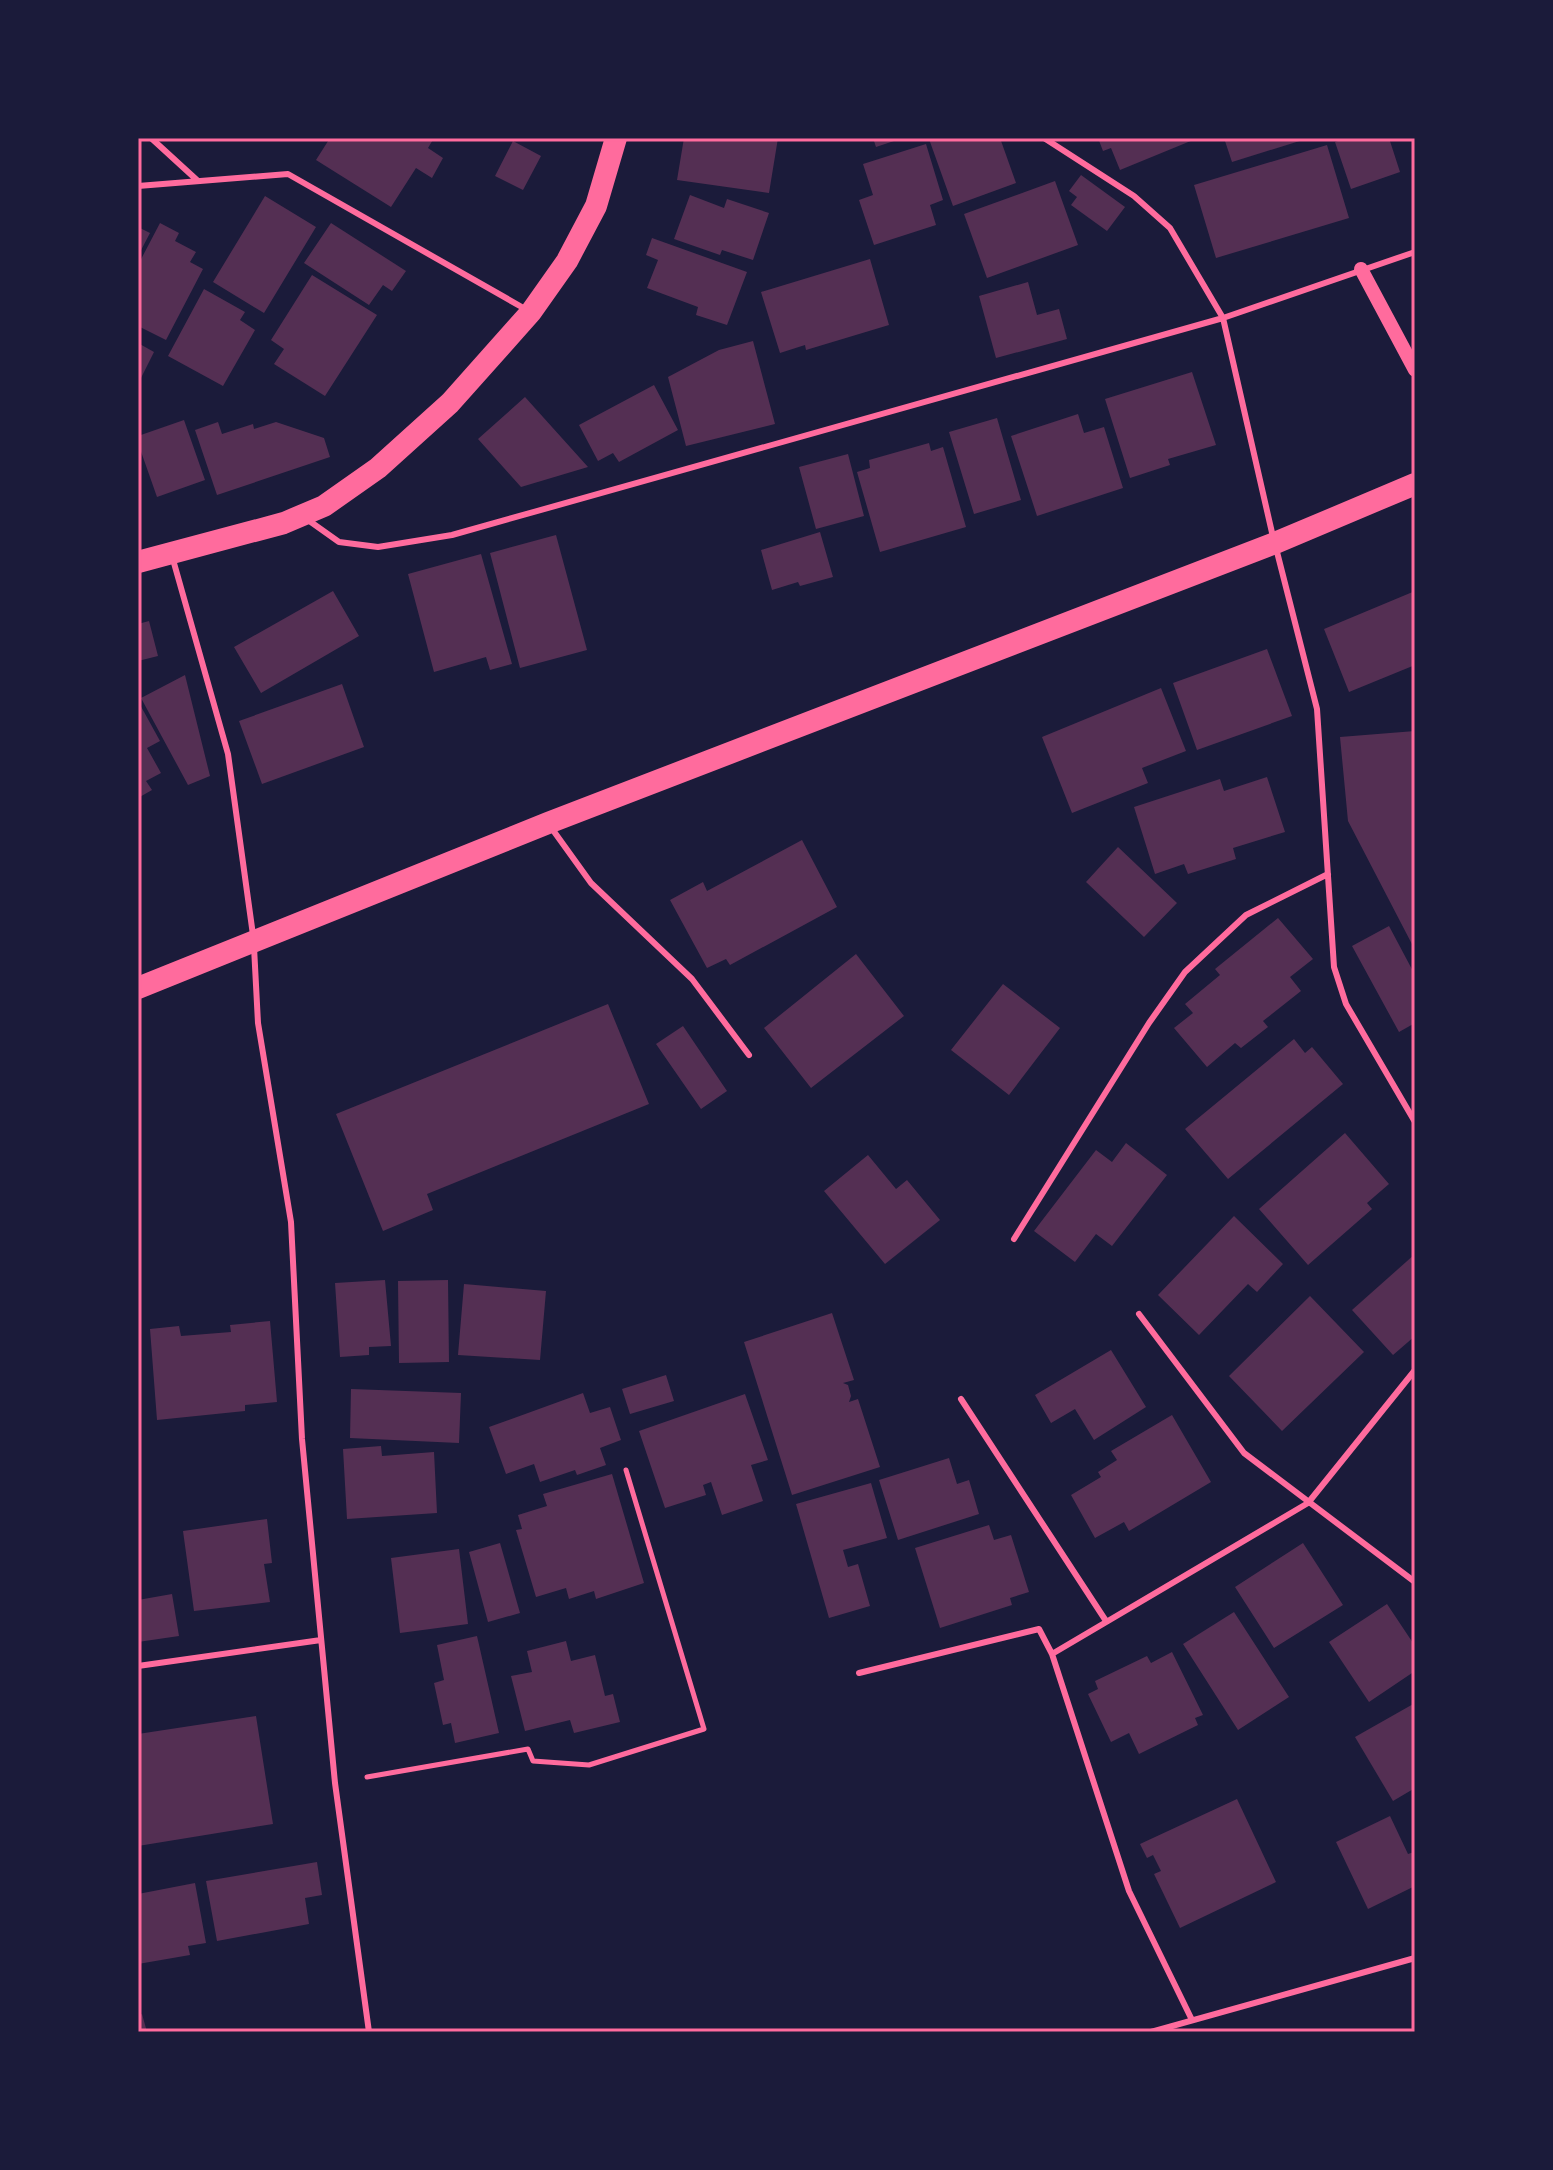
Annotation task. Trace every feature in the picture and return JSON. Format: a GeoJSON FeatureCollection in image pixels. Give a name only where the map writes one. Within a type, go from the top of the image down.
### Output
{"type":"FeatureCollection","features":[{"type":"Feature","properties":{"kind":"highway"},"geometry":{"type":"LineString","coordinates":[[138,562],[284,523],[324,506],[378,468],[450,403],[531,312],[567,261],[596,206],[616,138]]}},
{"type":"Feature","properties":{"kind":"highway"},"geometry":{"type":"LineString","coordinates":[[138,988],[548,823],[1275,543],[1415,484]]}},
{"type":"Feature","properties":{"kind":"street"},"geometry":{"type":"LineString","coordinates":[[1361,269],[1415,370]]}},
{"type":"Feature","properties":{"kind":"lane"},"geometry":{"type":"LineString","coordinates":[[151,138],[198,181]]}},
{"type":"Feature","properties":{"kind":"lane"},"geometry":{"type":"LineString","coordinates":[[1044,138],[1134,196],[1170,228],[1223,318],[1317,709],[1334,967],[1346,1004],[1415,1122]]}},
{"type":"Feature","properties":{"kind":"lane"},"geometry":{"type":"LineString","coordinates":[[138,186],[288,174],[531,312]]}},
{"type":"Feature","properties":{"kind":"lane"},"geometry":{"type":"LineString","coordinates":[[301,516],[339,542],[378,547],[452,535],[1223,318],[1415,252]]}},
{"type":"Feature","properties":{"kind":"lane"},"geometry":{"type":"LineString","coordinates":[[171,552],[228,754],[254,941],[258,1023],[291,1222],[302,1439],[335,1783],[369,2032]]}},
{"type":"Feature","properties":{"kind":"lane"},"geometry":{"type":"LineString","coordinates":[[548,823],[591,883],[692,979],[749,1055]]}},
{"type":"Feature","properties":{"kind":"lane"},"geometry":{"type":"LineString","coordinates":[[1014,1239],[1149,1023],[1185,972],[1246,915],[1328,874]]}},
{"type":"Feature","properties":{"kind":"lane"},"geometry":{"type":"LineString","coordinates":[[1139,1314],[1244,1453],[1415,1582]]}},
{"type":"Feature","properties":{"kind":"lane"},"geometry":{"type":"LineString","coordinates":[[1052,1654],[1308,1503],[1415,1370]]}},
{"type":"Feature","properties":{"kind":"lane"},"geometry":{"type":"LineString","coordinates":[[961,1399],[1106,1621]]}},
{"type":"Feature","properties":{"kind":"lane"},"geometry":{"type":"LineString","coordinates":[[859,1673],[1039,1629],[1052,1654],[1129,1891],[1192,2020]]}},
{"type":"Feature","properties":{"kind":"lane"},"geometry":{"type":"LineString","coordinates":[[138,1666],[321,1640]]}},
{"type":"Feature","properties":{"kind":"lane"},"geometry":{"type":"LineString","coordinates":[[1151,2032],[1415,1958]]}},
{"type":"Feature","properties":{"kind":"path"},"geometry":{"type":"LineString","coordinates":[[335,1783],[528,1749],[533,1761],[589,1765],[704,1729],[626,1470]]}},
{"type":"Feature","properties":{"kind":"building"},"geometry":{"type":"Polygon","coordinates":[[[330,138],[434,138],[428,148],[443,158],[432,178],[416,168],[391,207],[316,160],[330,138]]]}},
{"type":"Feature","properties":{"kind":"building"},"geometry":{"type":"Polygon","coordinates":[[[684,138],[778,138],[769,193],[677,180],[684,138]]]}},
{"type":"Feature","properties":{"kind":"building"},"geometry":{"type":"Polygon","coordinates":[[[873,138],[900,138],[900,139],[876,147],[873,138]]]}},
{"type":"Feature","properties":{"kind":"building"},"geometry":{"type":"Polygon","coordinates":[[[982,138],[983,141],[1000,138],[1016,183],[953,206],[929,139],[982,138]]]}},
{"type":"Feature","properties":{"kind":"building"},"geometry":{"type":"Polygon","coordinates":[[[1098,138],[1198,138],[1120,170],[1111,148],[1103,151],[1098,138]]]}},
{"type":"Feature","properties":{"kind":"building"},"geometry":{"type":"Polygon","coordinates":[[[1224,138],[1306,138],[1306,139],[1232,162],[1224,138]]]}},
{"type":"Feature","properties":{"kind":"building"},"geometry":{"type":"Polygon","coordinates":[[[1347,138],[1389,138],[1400,172],[1351,189],[1335,142],[1347,138]]]}},
{"type":"Feature","properties":{"kind":"building"},"geometry":{"type":"Polygon","coordinates":[[[513,141],[541,156],[523,190],[495,176],[513,141]]]}},
{"type":"Feature","properties":{"kind":"building"},"geometry":{"type":"Polygon","coordinates":[[[926,144],[943,200],[930,205],[936,225],[874,245],[859,200],[873,195],[863,164],[926,144]]]}},
{"type":"Feature","properties":{"kind":"building"},"geometry":{"type":"Polygon","coordinates":[[[1327,145],[1349,218],[1216,258],[1194,185],[1327,145]]]}},
{"type":"Feature","properties":{"kind":"building"},"geometry":{"type":"Polygon","coordinates":[[[1081,175],[1125,207],[1107,231],[1071,205],[1077,197],[1069,191],[1081,175]]]}},
{"type":"Feature","properties":{"kind":"building"},"geometry":{"type":"Polygon","coordinates":[[[1055,181],[1078,245],[987,278],[964,214],[1055,181]]]}},
{"type":"Feature","properties":{"kind":"building"},"geometry":{"type":"Polygon","coordinates":[[[690,195],[724,208],[727,199],[769,213],[753,260],[722,250],[720,255],[674,239],[690,195]]]}},
{"type":"Feature","properties":{"kind":"building"},"geometry":{"type":"Polygon","coordinates":[[[265,196],[316,227],[264,313],[213,282],[265,196]]]}},
{"type":"Feature","properties":{"kind":"building"},"geometry":{"type":"Polygon","coordinates":[[[160,223],[179,233],[175,241],[196,252],[190,262],[203,269],[166,340],[138,326],[138,265],[160,223]]]}},
{"type":"Feature","properties":{"kind":"building"},"geometry":{"type":"Polygon","coordinates":[[[331,223],[406,271],[392,291],[383,285],[369,305],[304,263],[331,223]]]}},
{"type":"Feature","properties":{"kind":"building"},"geometry":{"type":"Polygon","coordinates":[[[138,227],[150,233],[138,256],[138,227]]]}},
{"type":"Feature","properties":{"kind":"building"},"geometry":{"type":"Polygon","coordinates":[[[652,238],[747,272],[727,325],[696,315],[698,307],[647,288],[658,260],[646,255],[652,238]]]}},
{"type":"Feature","properties":{"kind":"building"},"geometry":{"type":"Polygon","coordinates":[[[870,259],[889,325],[806,350],[805,345],[780,353],[761,292],[870,259]]]}},
{"type":"Feature","properties":{"kind":"building"},"geometry":{"type":"Polygon","coordinates":[[[312,275],[377,315],[325,396],[274,364],[284,349],[271,340],[312,275]]]}},
{"type":"Feature","properties":{"kind":"building"},"geometry":{"type":"Polygon","coordinates":[[[1028,282],[1037,315],[1059,309],[1067,339],[996,358],[979,296],[1028,282]]]}},
{"type":"Feature","properties":{"kind":"building"},"geometry":{"type":"Polygon","coordinates":[[[204,289],[245,312],[240,320],[255,330],[223,386],[168,356],[204,289]]]}},
{"type":"Feature","properties":{"kind":"building"},"geometry":{"type":"Polygon","coordinates":[[[753,341],[775,424],[686,446],[668,377],[719,350],[753,341]]]}},
{"type":"Feature","properties":{"kind":"building"},"geometry":{"type":"Polygon","coordinates":[[[138,343],[154,352],[141,378],[138,376],[138,343]]]}},
{"type":"Feature","properties":{"kind":"building"},"geometry":{"type":"Polygon","coordinates":[[[1192,372],[1216,445],[1168,459],[1170,465],[1130,478],[1105,399],[1192,372]]]}},
{"type":"Feature","properties":{"kind":"building"},"geometry":{"type":"Polygon","coordinates":[[[654,385],[678,430],[619,462],[613,453],[598,461],[579,425],[654,385]]]}},
{"type":"Feature","properties":{"kind":"building"},"geometry":{"type":"Polygon","coordinates":[[[525,397],[588,467],[521,487],[478,439],[525,397]]]}},
{"type":"Feature","properties":{"kind":"building"},"geometry":{"type":"Polygon","coordinates":[[[1078,414],[1084,433],[1104,427],[1123,488],[1037,516],[1011,436],[1078,414]]]}},
{"type":"Feature","properties":{"kind":"building"},"geometry":{"type":"Polygon","coordinates":[[[997,418],[1021,500],[974,514],[949,432],[997,418]]]}},
{"type":"Feature","properties":{"kind":"building"},"geometry":{"type":"Polygon","coordinates":[[[184,420],[205,480],[157,497],[138,436],[184,420]]]}},
{"type":"Feature","properties":{"kind":"building"},"geometry":{"type":"Polygon","coordinates":[[[218,422],[222,434],[253,424],[254,429],[276,422],[324,438],[330,457],[217,495],[195,430],[218,422]]]}},
{"type":"Feature","properties":{"kind":"building"},"geometry":{"type":"Polygon","coordinates":[[[929,443],[931,451],[943,447],[966,527],[880,552],[857,472],[870,468],[869,460],[929,443]]]}},
{"type":"Feature","properties":{"kind":"building"},"geometry":{"type":"Polygon","coordinates":[[[848,454],[864,516],[816,529],[799,467],[848,454]]]}},
{"type":"Feature","properties":{"kind":"building"},"geometry":{"type":"Polygon","coordinates":[[[820,532],[833,577],[800,586],[798,582],[772,590],[761,550],[820,532]]]}},
{"type":"Feature","properties":{"kind":"building"},"geometry":{"type":"Polygon","coordinates":[[[556,535],[587,650],[520,668],[490,553],[556,535]]]}},
{"type":"Feature","properties":{"kind":"building"},"geometry":{"type":"Polygon","coordinates":[[[481,554],[512,664],[490,670],[486,657],[434,672],[408,574],[481,554]]]}},
{"type":"Feature","properties":{"kind":"building"},"geometry":{"type":"Polygon","coordinates":[[[333,591],[359,636],[261,693],[234,647],[333,591]]]}},
{"type":"Feature","properties":{"kind":"building"},"geometry":{"type":"Polygon","coordinates":[[[1415,591],[1415,665],[1349,692],[1324,629],[1415,591]]]}},
{"type":"Feature","properties":{"kind":"building"},"geometry":{"type":"Polygon","coordinates":[[[149,621],[158,656],[138,661],[138,624],[149,621]]]}},
{"type":"Feature","properties":{"kind":"building"},"geometry":{"type":"Polygon","coordinates":[[[1267,649],[1292,716],[1197,750],[1173,683],[1267,649]]]}},
{"type":"Feature","properties":{"kind":"building"},"geometry":{"type":"Polygon","coordinates":[[[185,675],[210,776],[188,785],[141,698],[185,675]]]}},
{"type":"Feature","properties":{"kind":"building"},"geometry":{"type":"Polygon","coordinates":[[[342,684],[364,747],[262,784],[239,721],[342,684]]]}},
{"type":"Feature","properties":{"kind":"building"},"geometry":{"type":"Polygon","coordinates":[[[1161,688],[1186,751],[1142,768],[1148,783],[1072,813],[1042,737],[1161,688]]]}},
{"type":"Feature","properties":{"kind":"building"},"geometry":{"type":"Polygon","coordinates":[[[138,701],[160,741],[147,748],[161,773],[146,781],[152,790],[138,798],[138,701]]]}},
{"type":"Feature","properties":{"kind":"building"},"geometry":{"type":"Polygon","coordinates":[[[1415,731],[1415,950],[1348,821],[1340,737],[1415,731]]]}},
{"type":"Feature","properties":{"kind":"building"},"geometry":{"type":"Polygon","coordinates":[[[1267,777],[1285,832],[1233,848],[1236,859],[1188,874],[1184,864],[1155,874],[1134,807],[1220,779],[1224,791],[1267,777]]]}},
{"type":"Feature","properties":{"kind":"building"},"geometry":{"type":"Polygon","coordinates":[[[802,840],[837,907],[730,965],[726,959],[707,968],[670,900],[703,882],[707,891],[802,840]]]}},
{"type":"Feature","properties":{"kind":"building"},"geometry":{"type":"Polygon","coordinates":[[[1118,847],[1177,903],[1144,937],[1086,882],[1118,847]]]}},
{"type":"Feature","properties":{"kind":"building"},"geometry":{"type":"Polygon","coordinates":[[[1278,918],[1313,959],[1290,977],[1301,991],[1263,1021],[1268,1027],[1241,1048],[1235,1043],[1207,1067],[1174,1028],[1193,1013],[1185,1004],[1220,975],[1215,969],[1278,918]]]}},
{"type":"Feature","properties":{"kind":"building"},"geometry":{"type":"Polygon","coordinates":[[[1389,926],[1415,975],[1415,1023],[1399,1032],[1352,946],[1389,926]]]}},
{"type":"Feature","properties":{"kind":"building"},"geometry":{"type":"Polygon","coordinates":[[[856,954],[904,1016],[811,1088],[764,1028],[856,954]]]}},
{"type":"Feature","properties":{"kind":"building"},"geometry":{"type":"Polygon","coordinates":[[[1003,984],[1060,1028],[1009,1095],[951,1050],[1003,984]]]}},
{"type":"Feature","properties":{"kind":"building"},"geometry":{"type":"Polygon","coordinates":[[[608,1004],[649,1104],[427,1194],[433,1210],[383,1231],[336,1114],[608,1004]]]}},
{"type":"Feature","properties":{"kind":"building"},"geometry":{"type":"Polygon","coordinates":[[[683,1026],[727,1091],[701,1109],[656,1044],[683,1026]]]}},
{"type":"Feature","properties":{"kind":"building"},"geometry":{"type":"Polygon","coordinates":[[[1294,1039],[1305,1053],[1312,1047],[1343,1084],[1228,1179],[1185,1129],[1294,1039]]]}},
{"type":"Feature","properties":{"kind":"building"},"geometry":{"type":"Polygon","coordinates":[[[1345,1133],[1389,1184],[1367,1203],[1372,1209],[1308,1265],[1259,1209],[1345,1133]]]}},
{"type":"Feature","properties":{"kind":"building"},"geometry":{"type":"Polygon","coordinates":[[[1126,1143],[1167,1175],[1112,1246],[1096,1234],[1075,1262],[1034,1231],[1096,1150],[1112,1162],[1126,1143]]]}},
{"type":"Feature","properties":{"kind":"building"},"geometry":{"type":"Polygon","coordinates":[[[868,1155],[896,1189],[907,1180],[940,1220],[885,1264],[824,1191],[868,1155]]]}},
{"type":"Feature","properties":{"kind":"building"},"geometry":{"type":"Polygon","coordinates":[[[1234,1216],[1283,1264],[1257,1292],[1248,1284],[1199,1335],[1158,1295],[1234,1216]]]}},
{"type":"Feature","properties":{"kind":"building"},"geometry":{"type":"Polygon","coordinates":[[[1415,1254],[1415,1336],[1393,1355],[1352,1310],[1415,1254]]]}},
{"type":"Feature","properties":{"kind":"building"},"geometry":{"type":"Polygon","coordinates":[[[385,1280],[391,1346],[369,1347],[369,1355],[340,1357],[335,1283],[385,1280]]]}},
{"type":"Feature","properties":{"kind":"building"},"geometry":{"type":"Polygon","coordinates":[[[448,1280],[449,1362],[399,1363],[398,1281],[448,1280]]]}},
{"type":"Feature","properties":{"kind":"building"},"geometry":{"type":"Polygon","coordinates":[[[464,1284],[546,1291],[540,1360],[458,1355],[464,1284]]]}},
{"type":"Feature","properties":{"kind":"building"},"geometry":{"type":"Polygon","coordinates":[[[1310,1296],[1364,1352],[1282,1431],[1229,1376],[1310,1296]]]}},
{"type":"Feature","properties":{"kind":"building"},"geometry":{"type":"Polygon","coordinates":[[[832,1313],[854,1380],[843,1383],[848,1385],[849,1402],[858,1399],[880,1467],[792,1495],[744,1342],[832,1313]]]}},
{"type":"Feature","properties":{"kind":"building"},"geometry":{"type":"Polygon","coordinates":[[[270,1321],[277,1402],[245,1405],[245,1411],[157,1420],[150,1329],[179,1326],[181,1336],[231,1332],[230,1325],[270,1321]]]}},
{"type":"Feature","properties":{"kind":"building"},"geometry":{"type":"Polygon","coordinates":[[[1111,1350],[1146,1407],[1094,1440],[1075,1409],[1051,1423],[1035,1395],[1111,1350]]]}},
{"type":"Feature","properties":{"kind":"building"},"geometry":{"type":"Polygon","coordinates":[[[666,1375],[674,1401],[630,1414],[622,1389],[666,1375]]]}},
{"type":"Feature","properties":{"kind":"building"},"geometry":{"type":"Polygon","coordinates":[[[351,1389],[461,1393],[459,1443],[350,1438],[351,1389]]]}},
{"type":"Feature","properties":{"kind":"building"},"geometry":{"type":"Polygon","coordinates":[[[583,1393],[590,1413],[610,1407],[621,1440],[600,1448],[606,1465],[577,1475],[575,1470],[540,1482],[534,1464],[506,1474],[489,1427],[583,1393]]]}},
{"type":"Feature","properties":{"kind":"building"},"geometry":{"type":"Polygon","coordinates":[[[745,1394],[768,1460],[751,1465],[763,1501],[722,1515],[711,1482],[703,1485],[706,1495],[665,1508],[639,1431],[745,1394]]]}},
{"type":"Feature","properties":{"kind":"building"},"geometry":{"type":"Polygon","coordinates":[[[1172,1415],[1211,1482],[1129,1531],[1124,1522],[1095,1538],[1071,1495],[1101,1477],[1098,1472],[1117,1460],[1111,1451],[1172,1415]]]}},
{"type":"Feature","properties":{"kind":"building"},"geometry":{"type":"Polygon","coordinates":[[[381,1446],[382,1456],[434,1452],[437,1513],[347,1519],[343,1449],[381,1446]]]}},
{"type":"Feature","properties":{"kind":"building"},"geometry":{"type":"Polygon","coordinates":[[[949,1458],[957,1484],[969,1480],[979,1514],[898,1540],[879,1480],[949,1458]]]}},
{"type":"Feature","properties":{"kind":"building"},"geometry":{"type":"Polygon","coordinates":[[[612,1474],[644,1583],[596,1599],[594,1591],[569,1599],[566,1588],[536,1597],[516,1530],[522,1529],[518,1515],[547,1506],[543,1494],[612,1474]]]}},
{"type":"Feature","properties":{"kind":"building"},"geometry":{"type":"Polygon","coordinates":[[[871,1483],[887,1538],[843,1550],[848,1567],[858,1564],[870,1606],[829,1618],[796,1504],[871,1483]]]}},
{"type":"Feature","properties":{"kind":"building"},"geometry":{"type":"Polygon","coordinates":[[[267,1519],[272,1563],[264,1564],[270,1602],[194,1611],[183,1531],[267,1519]]]}},
{"type":"Feature","properties":{"kind":"building"},"geometry":{"type":"Polygon","coordinates":[[[989,1525],[994,1540],[1011,1535],[1029,1592],[1010,1598],[1012,1605],[940,1628],[915,1548],[989,1525]]]}},
{"type":"Feature","properties":{"kind":"building"},"geometry":{"type":"Polygon","coordinates":[[[500,1543],[520,1613],[488,1622],[469,1552],[500,1543]]]}},
{"type":"Feature","properties":{"kind":"building"},"geometry":{"type":"Polygon","coordinates":[[[1303,1543],[1343,1605],[1274,1648],[1235,1587],[1303,1543]]]}},
{"type":"Feature","properties":{"kind":"building"},"geometry":{"type":"Polygon","coordinates":[[[459,1549],[468,1624],[400,1633],[391,1558],[459,1549]]]}},
{"type":"Feature","properties":{"kind":"building"},"geometry":{"type":"Polygon","coordinates":[[[172,1594],[179,1636],[138,1642],[138,1600],[172,1594]]]}},
{"type":"Feature","properties":{"kind":"building"},"geometry":{"type":"Polygon","coordinates":[[[1387,1604],[1415,1646],[1415,1671],[1369,1702],[1329,1642],[1387,1604]]]}},
{"type":"Feature","properties":{"kind":"building"},"geometry":{"type":"Polygon","coordinates":[[[1234,1612],[1289,1697],[1238,1730],[1183,1644],[1234,1612]]]}},
{"type":"Feature","properties":{"kind":"building"},"geometry":{"type":"Polygon","coordinates":[[[477,1636],[499,1733],[455,1743],[451,1723],[443,1725],[434,1683],[444,1680],[437,1645],[477,1636]]]}},
{"type":"Feature","properties":{"kind":"building"},"geometry":{"type":"Polygon","coordinates":[[[566,1641],[571,1661],[595,1655],[605,1696],[613,1694],[620,1722],[574,1733],[570,1720],[525,1731],[511,1676],[532,1672],[527,1651],[566,1641]]]}},
{"type":"Feature","properties":{"kind":"building"},"geometry":{"type":"Polygon","coordinates":[[[1172,1652],[1203,1715],[1195,1718],[1198,1725],[1139,1754],[1129,1733],[1111,1742],[1088,1694],[1098,1689],[1095,1681],[1147,1656],[1151,1663],[1172,1652]]]}},
{"type":"Feature","properties":{"kind":"building"},"geometry":{"type":"Polygon","coordinates":[[[1415,1703],[1415,1788],[1393,1801],[1355,1737],[1415,1703]]]}},
{"type":"Feature","properties":{"kind":"building"},"geometry":{"type":"Polygon","coordinates":[[[256,1716],[273,1824],[138,1846],[138,1734],[256,1716]]]}},
{"type":"Feature","properties":{"kind":"building"},"geometry":{"type":"Polygon","coordinates":[[[1237,1799],[1276,1882],[1180,1928],[1154,1874],[1161,1871],[1153,1855],[1147,1858],[1140,1844],[1237,1799]]]}},
{"type":"Feature","properties":{"kind":"building"},"geometry":{"type":"Polygon","coordinates":[[[1390,1816],[1408,1854],[1414,1852],[1415,1886],[1368,1909],[1336,1842],[1390,1816]]]}},
{"type":"Feature","properties":{"kind":"building"},"geometry":{"type":"Polygon","coordinates":[[[317,1862],[322,1895],[305,1898],[309,1924],[217,1941],[206,1881],[317,1862]]]}},
{"type":"Feature","properties":{"kind":"building"},"geometry":{"type":"Polygon","coordinates":[[[195,1883],[206,1943],[188,1946],[190,1955],[138,1964],[138,1894],[195,1883]]]}},
{"type":"Feature","properties":{"kind":"building"},"geometry":{"type":"Polygon","coordinates":[[[142,2014],[147,2032],[138,2032],[138,2016],[142,2014]]]}}]}
